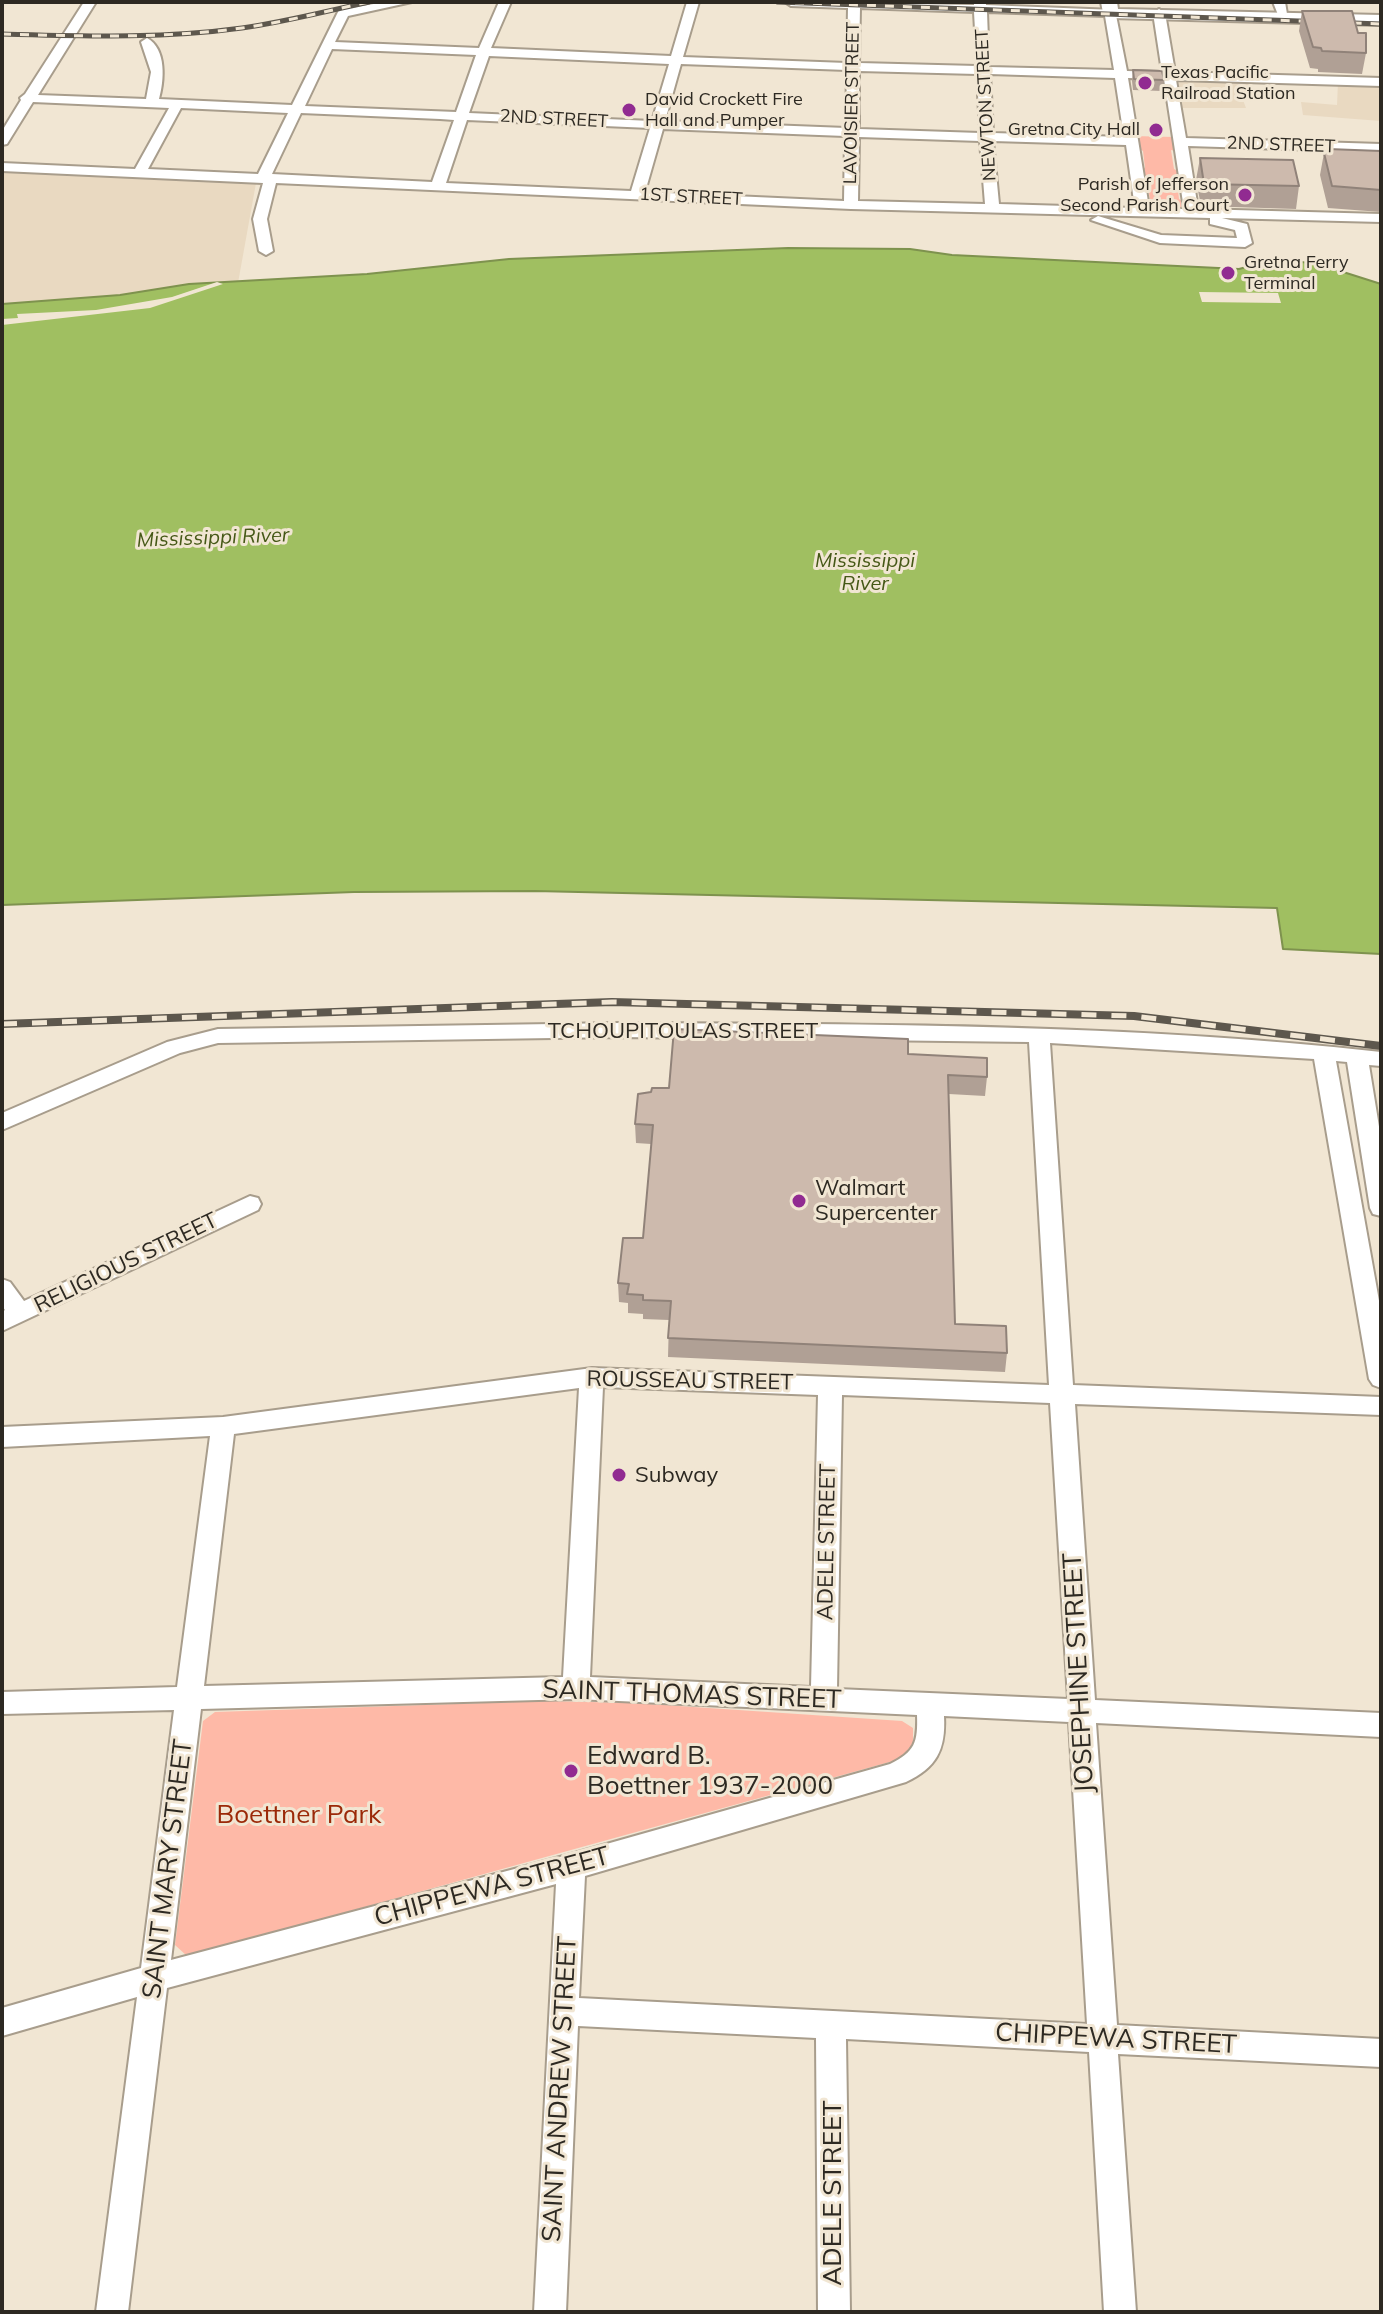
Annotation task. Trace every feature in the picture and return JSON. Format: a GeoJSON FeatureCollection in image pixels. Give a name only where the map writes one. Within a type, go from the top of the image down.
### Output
{"type":"FeatureCollection","features":[{"type":"Feature","properties":{"kind":"main road"},"geometry":{"type":"LineString","coordinates":[[1110,8],[1282,9],[1381,20]]}},
{"type":"Feature","properties":{"kind":"street"},"geometry":{"type":"LineString","coordinates":[[2,141],[26,98],[90,2]]}},
{"type":"Feature","properties":{"kind":"street"},"geometry":{"type":"LineString","coordinates":[[266,251],[260,219],[268,177],[295,108],[343,13],[406,2]]}},
{"type":"Feature","properties":{"kind":"street"},"geometry":{"type":"LineString","coordinates":[[438,185],[484,51],[505,2]]}},
{"type":"Feature","properties":{"kind":"street"},"geometry":{"type":"LineString","coordinates":[[637,194],[693,2]]}},
{"type":"Feature","properties":{"kind":"street"},"geometry":{"type":"LineString","coordinates":[[791,2],[1110,8],[1143,212]]}},
{"type":"Feature","properties":{"kind":"street","name":"LAVOISIER STREET"},"geometry":{"type":"LineString","coordinates":[[851,205],[854,3]]}},
{"type":"Feature","properties":{"kind":"street","name":"NEWTON STREET"},"geometry":{"type":"LineString","coordinates":[[981,6],[993,209]]}},
{"type":"Feature","properties":{"kind":"street"},"geometry":{"type":"LineString","coordinates":[[1046,210],[1114,223],[1160,239],[1245,243],[1242,227],[1198,218],[1192,213],[1158,8]]}},
{"type":"Feature","properties":{"kind":"street"},"geometry":{"type":"LineString","coordinates":[[147,42],[159,65],[151,103]]}},
{"type":"Feature","properties":{"kind":"street"},"geometry":{"type":"LineString","coordinates":[[326,45],[852,67],[1381,82]]}},
{"type":"Feature","properties":{"kind":"street","name":"2ND STREET"},"geometry":{"type":"LineString","coordinates":[[26,98],[462,114],[852,134],[1130,141]]}},
{"type":"Feature","properties":{"kind":"street"},"geometry":{"type":"LineString","coordinates":[[140,172],[177,104]]}},
{"type":"Feature","properties":{"kind":"street","name":"2ND STREET"},"geometry":{"type":"LineString","coordinates":[[1181,142],[1381,148]]}},
{"type":"Feature","properties":{"kind":"street","name":"1ST STREET"},"geometry":{"type":"LineString","coordinates":[[2,167],[851,205],[1381,218]]}},
{"type":"Feature","properties":{"kind":"street","name":"TCHOUPITOULAS STREET"},"geometry":{"type":"LineString","coordinates":[[3,1121],[174,1047],[208,1037],[628,1028],[1039,1034],[1167,1038],[1381,1059]]}},
{"type":"Feature","properties":{"kind":"street","name":"JOSEPHINE STREET"},"geometry":{"type":"LineString","coordinates":[[1039,1034],[1120,2312]]}},
{"type":"Feature","properties":{"kind":"street"},"geometry":{"type":"LineString","coordinates":[[1324,1054],[1381,1379]]}},
{"type":"Feature","properties":{"kind":"street"},"geometry":{"type":"LineString","coordinates":[[1357,1056],[1381,1208]]}},
{"type":"Feature","properties":{"kind":"street","name":"RELIGIOUS STREET"},"geometry":{"type":"LineString","coordinates":[[11,1318],[250,1204]]}},
{"type":"Feature","properties":{"kind":"street"},"geometry":{"type":"LineString","coordinates":[[2,1288],[11,1318]]}},
{"type":"Feature","properties":{"kind":"street"},"geometry":{"type":"LineString","coordinates":[[576,1688],[592,1377]]}},
{"type":"Feature","properties":{"kind":"street","name":"ROUSSEAU STREET"},"geometry":{"type":"LineString","coordinates":[[2,1437],[223,1426],[592,1377],[1381,1406]]}},
{"type":"Feature","properties":{"kind":"street","name":"ADELE STREET"},"geometry":{"type":"LineString","coordinates":[[824,1699],[830,1385]]}},
{"type":"Feature","properties":{"kind":"street","name":"SAINT MARY STREET"},"geometry":{"type":"LineString","coordinates":[[112,2312],[223,1426]]}},
{"type":"Feature","properties":{"kind":"street","name":"SAINT THOMAS STREET"},"geometry":{"type":"LineString","coordinates":[[2,1703],[576,1688],[1381,1725]]}},
{"type":"Feature","properties":{"kind":"street","name":"CHIPPEWA STREET"},"geometry":{"type":"LineString","coordinates":[[2,2022],[154,1978],[571,1867],[881,1778],[917,1765],[928,1755],[932,1743],[930,1704]]}},
{"type":"Feature","properties":{"kind":"street","name":"SAINT ANDREW STREET"},"geometry":{"type":"LineString","coordinates":[[550,2312],[571,1867]]}},
{"type":"Feature","properties":{"kind":"street","name":"CHIPPEWA STREET"},"geometry":{"type":"LineString","coordinates":[[564,2011],[1381,2053]]}},
{"type":"Feature","properties":{"kind":"street","name":"ADELE STREET"},"geometry":{"type":"LineString","coordinates":[[831,2027],[834,2312]]}},
{"type":"Feature","properties":{"kind":"shaded area"},"geometry":{"type":"Polygon","coordinates":[[[1175,77],[1248,79],[1253,100],[1243,100],[1246,108],[1182,108],[1175,77]]]}},
{"type":"Feature","properties":{"kind":"shaded area"},"geometry":{"type":"Polygon","coordinates":[[[1338,82],[1381,86],[1381,121],[1303,115],[1301,102],[1337,105],[1338,82]]]}},
{"type":"Feature","properties":{"kind":"shaded area"},"geometry":{"type":"Polygon","coordinates":[[[2,172],[256,183],[238,283],[189,284],[120,295],[2,304],[2,172]]]}},
{"type":"Feature","properties":{"kind":"green space"},"geometry":{"type":"Polygon","coordinates":[[[1133,136],[1174,137],[1179,152],[1171,150],[1174,169],[1182,173],[1185,186],[1177,183],[1179,199],[1188,205],[1172,211],[1146,205],[1142,198],[1150,200],[1147,181],[1139,177],[1137,165],[1145,168],[1143,151],[1135,146],[1133,136]]]}},
{"type":"Feature","properties":{"kind":"green space","name":"Boettner Park"},"geometry":{"type":"Polygon","coordinates":[[[544,1701],[634,1703],[902,1721],[913,1728],[913,1749],[897,1760],[187,1956],[175,1945],[203,1721],[215,1712],[544,1701]]]}},
{"type":"Feature","properties":{"kind":"water","name":"Mississippi River"},"geometry":{"type":"Polygon","coordinates":[[[788,248],[910,249],[952,255],[1239,269],[1276,259],[1318,264],[1381,284],[1381,954],[1283,949],[1277,908],[535,891],[354,892],[2,905],[2,304],[120,295],[189,284],[367,274],[509,259],[788,248]]]}},
{"type":"Feature","properties":{"kind":"pier"},"geometry":{"type":"Polygon","coordinates":[[[217,282],[223,284],[150,308],[2,325],[2,319],[18,318],[17,314],[96,310],[172,297],[217,282]]]}},
{"type":"Feature","properties":{"kind":"pier"},"geometry":{"type":"Polygon","coordinates":[[[1199,292],[1278,293],[1281,303],[1202,302],[1199,292]]]}},
{"type":"Feature","properties":{"kind":"building"},"geometry":{"type":"Polygon","coordinates":[[[1302,11],[1352,11],[1358,33],[1366,33],[1366,53],[1322,51],[1313,47],[1302,11]]]}},
{"type":"Feature","properties":{"kind":"building"},"geometry":{"type":"Polygon","coordinates":[[[1133,70],[1162,71],[1164,80],[1134,79],[1133,70]]]}},
{"type":"Feature","properties":{"kind":"building"},"geometry":{"type":"Polygon","coordinates":[[[1328,149],[1381,151],[1381,190],[1332,186],[1324,153],[1329,153],[1328,149]]]}},
{"type":"Feature","properties":{"kind":"building"},"geometry":{"type":"Polygon","coordinates":[[[1200,158],[1293,160],[1299,186],[1204,184],[1200,158]]]}},
{"type":"Feature","properties":{"kind":"building","name":"Walmart Supercenter"},"geometry":{"type":"Polygon","coordinates":[[[674,1029],[908,1039],[908,1054],[987,1058],[987,1077],[948,1075],[955,1324],[1006,1326],[1007,1353],[668,1338],[671,1301],[643,1300],[643,1295],[627,1294],[629,1284],[618,1283],[623,1238],[643,1238],[653,1125],[635,1124],[638,1094],[651,1092],[652,1088],[669,1088],[674,1029]]]}},
{"type":"Feature","properties":{"kind":"railway"},"geometry":{"type":"LineString","coordinates":[[2,34],[182,34],[274,23],[369,2]]}},
{"type":"Feature","properties":{"kind":"railway"},"geometry":{"type":"LineString","coordinates":[[777,2],[1381,24]]}},
{"type":"Feature","properties":{"kind":"railway"},"geometry":{"type":"LineString","coordinates":[[2,1024],[612,1002],[1134,1016],[1381,1046]]}},
{"type":"Feature","properties":{"kind":"place","name":"Texas Pacific Railroad Station"},"geometry":{"type":"Point","coordinates":[1145,83]}},
{"type":"Feature","properties":{"kind":"place","name":"David Crockett Fire Hall and Pumper"},"geometry":{"type":"Point","coordinates":[629,110]}},
{"type":"Feature","properties":{"kind":"place","name":"Gretna City Hall"},"geometry":{"type":"Point","coordinates":[1156,130]}},
{"type":"Feature","properties":{"kind":"place","name":"Parish of Jefferson Second Parish Court"},"geometry":{"type":"Point","coordinates":[1245,195]}},
{"type":"Feature","properties":{"kind":"place","name":"Gretna Ferry Terminal"},"geometry":{"type":"Point","coordinates":[1228,273]}},
{"type":"Feature","properties":{"kind":"place","name":"Walmart Supercenter"},"geometry":{"type":"Point","coordinates":[799,1201]}},
{"type":"Feature","properties":{"kind":"place","name":"Subway"},"geometry":{"type":"Point","coordinates":[619,1475]}},
{"type":"Feature","properties":{"kind":"place","name":"Edward B. Boettner 1937-2000"},"geometry":{"type":"Point","coordinates":[571,1771]}}]}
